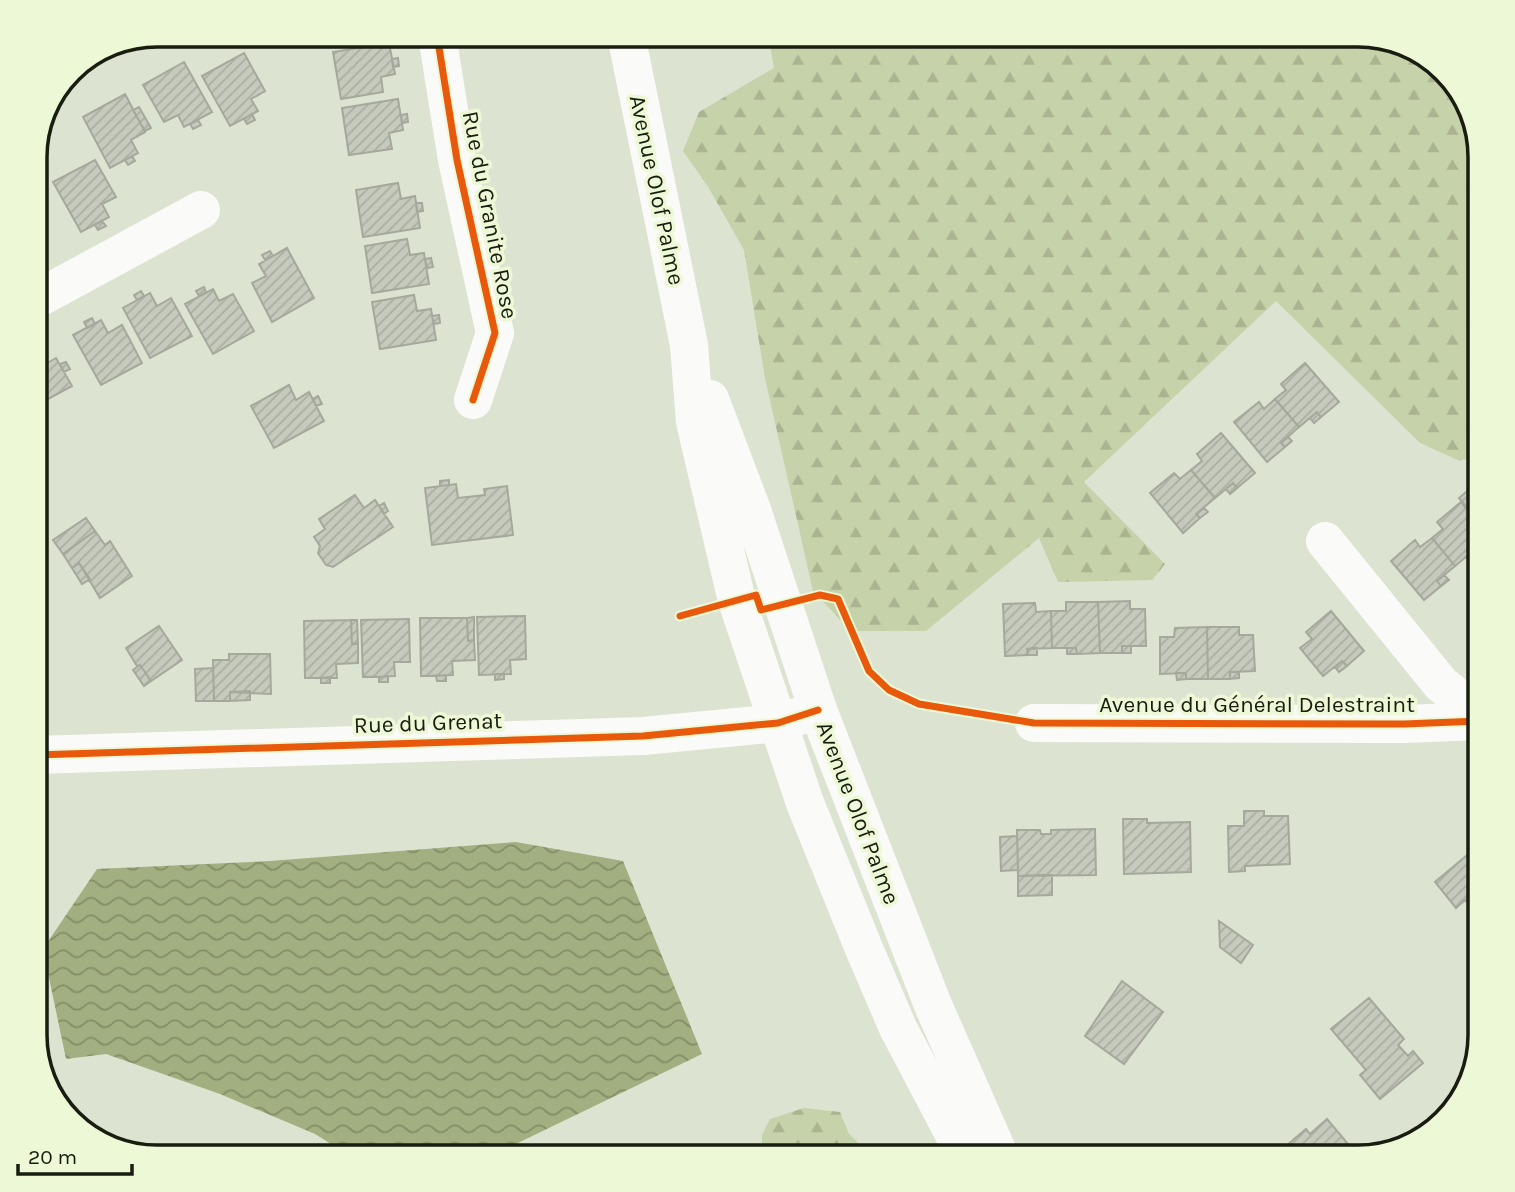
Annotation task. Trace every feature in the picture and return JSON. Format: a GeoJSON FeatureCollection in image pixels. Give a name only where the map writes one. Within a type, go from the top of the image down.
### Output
{"type":"FeatureCollection","features":[{"type":"Feature","properties":{"kind":"main road","name":"Rue du Granite Rose"},"geometry":{"type":"LineString","coordinates":[[439,47],[457,160],[495,333],[473,400]]}},
{"type":"Feature","properties":{"kind":"main road","name":"Avenue Olof Palme"},"geometry":{"type":"LineString","coordinates":[[628,47],[689,345],[695,422],[737,601],[805,803],[898,1028],[960,1145]]}},
{"type":"Feature","properties":{"kind":"main road"},"geometry":{"type":"LineString","coordinates":[[47,293],[201,210]]}},
{"type":"Feature","properties":{"kind":"main road","name":"Avenue Olof Palme"},"geometry":{"type":"LineString","coordinates":[[689,345],[752,510],[818,710],[933,1005],[995,1145]]}},
{"type":"Feature","properties":{"kind":"main road"},"geometry":{"type":"LineString","coordinates":[[1325,541],[1441,684],[1468,705]]}},
{"type":"Feature","properties":{"kind":"main road","name":"Rue du Grenat"},"geometry":{"type":"LineString","coordinates":[[47,755],[643,736],[778,723],[818,710]]}},
{"type":"Feature","properties":{"kind":"main road","name":"Avenue du Général Delestraint"},"geometry":{"type":"LineString","coordinates":[[1034,723],[1468,722]]}},
{"type":"Feature","properties":{"kind":"green space"},"geometry":{"type":"Polygon","coordinates":[[[770,47],[1358,47],[1379,49],[1413,62],[1430,74],[1445,90],[1459,115],[1466,136],[1468,458],[1460,461],[1420,443],[1276,301],[1084,482],[1165,564],[1152,580],[1058,582],[1039,538],[926,631],[851,631],[813,591],[765,378],[744,250],[707,185],[683,151],[699,112],[774,68],[770,47]]]}},
{"type":"Feature","properties":{"kind":"green space"},"geometry":{"type":"Polygon","coordinates":[[[804,1108],[840,1112],[849,1134],[861,1145],[762,1145],[762,1135],[770,1119],[804,1108]]]}},
{"type":"Feature","properties":{"kind":"water"},"geometry":{"type":"Polygon","coordinates":[[[516,842],[623,861],[702,1054],[514,1145],[333,1145],[315,1134],[220,1094],[106,1054],[66,1059],[47,968],[47,943],[97,869],[270,861],[516,842]]]}},
{"type":"Feature","properties":{"kind":"building"},"geometry":{"type":"Polygon","coordinates":[[[364,47],[390,47],[395,74],[381,77],[383,92],[341,99],[333,52],[364,47]]]}},
{"type":"Feature","properties":{"kind":"building"},"geometry":{"type":"Polygon","coordinates":[[[244,53],[265,91],[251,99],[258,111],[230,126],[202,76],[244,53]]]}},
{"type":"Feature","properties":{"kind":"building"},"geometry":{"type":"Polygon","coordinates":[[[398,58],[399,66],[393,67],[392,59],[398,58]]]}},
{"type":"Feature","properties":{"kind":"building"},"geometry":{"type":"Polygon","coordinates":[[[184,62],[212,112],[184,127],[178,115],[164,122],[143,85],[184,62]]]}},
{"type":"Feature","properties":{"kind":"building"},"geometry":{"type":"Polygon","coordinates":[[[125,94],[145,132],[131,140],[138,153],[110,168],[83,117],[125,94]]]}},
{"type":"Feature","properties":{"kind":"building"},"geometry":{"type":"Polygon","coordinates":[[[398,99],[403,130],[389,133],[392,149],[349,155],[342,108],[398,99]]]}},
{"type":"Feature","properties":{"kind":"building"},"geometry":{"type":"Polygon","coordinates":[[[139,107],[151,128],[145,131],[133,110],[139,107]]]}},
{"type":"Feature","properties":{"kind":"building"},"geometry":{"type":"Polygon","coordinates":[[[252,114],[255,120],[247,124],[244,119],[252,114]]]}},
{"type":"Feature","properties":{"kind":"building"},"geometry":{"type":"Polygon","coordinates":[[[407,114],[408,122],[402,123],[401,115],[407,114]]]}},
{"type":"Feature","properties":{"kind":"building"},"geometry":{"type":"Polygon","coordinates":[[[198,120],[201,125],[193,129],[190,124],[198,120]]]}},
{"type":"Feature","properties":{"kind":"building"},"geometry":{"type":"Polygon","coordinates":[[[132,156],[135,161],[128,165],[125,160],[132,156]]]}},
{"type":"Feature","properties":{"kind":"building"},"geometry":{"type":"Polygon","coordinates":[[[95,160],[116,197],[102,204],[109,217],[81,232],[53,182],[95,160]]]}},
{"type":"Feature","properties":{"kind":"building"},"geometry":{"type":"Polygon","coordinates":[[[398,183],[401,199],[415,196],[420,228],[363,237],[356,190],[398,183]]]}},
{"type":"Feature","properties":{"kind":"building"},"geometry":{"type":"Polygon","coordinates":[[[416,203],[422,203],[423,211],[417,212],[416,203]]]}},
{"type":"Feature","properties":{"kind":"building"},"geometry":{"type":"Polygon","coordinates":[[[102,221],[106,226],[98,230],[95,225],[102,221]]]}},
{"type":"Feature","properties":{"kind":"building"},"geometry":{"type":"Polygon","coordinates":[[[407,239],[410,255],[424,253],[429,284],[372,293],[365,246],[407,239]]]}},
{"type":"Feature","properties":{"kind":"building"},"geometry":{"type":"Polygon","coordinates":[[[287,248],[314,298],[272,322],[252,283],[266,276],[259,264],[287,248]]]}},
{"type":"Feature","properties":{"kind":"building"},"geometry":{"type":"Polygon","coordinates":[[[270,251],[273,256],[265,260],[262,255],[270,251]]]}},
{"type":"Feature","properties":{"kind":"building"},"geometry":{"type":"Polygon","coordinates":[[[431,258],[433,267],[427,268],[425,259],[431,258]]]}},
{"type":"Feature","properties":{"kind":"building"},"geometry":{"type":"Polygon","coordinates":[[[204,287],[206,292],[199,296],[196,291],[204,287]]]}},
{"type":"Feature","properties":{"kind":"building"},"geometry":{"type":"Polygon","coordinates":[[[213,289],[219,301],[233,294],[254,331],[213,354],[185,304],[213,289]]]}},
{"type":"Feature","properties":{"kind":"building"},"geometry":{"type":"Polygon","coordinates":[[[141,291],[144,296],[137,300],[134,295],[141,291]]]}},
{"type":"Feature","properties":{"kind":"building"},"geometry":{"type":"Polygon","coordinates":[[[150,293],[157,306],[171,298],[192,336],[150,358],[123,308],[150,293]]]}},
{"type":"Feature","properties":{"kind":"building"},"geometry":{"type":"Polygon","coordinates":[[[414,295],[417,311],[431,309],[436,340],[380,349],[372,302],[414,295]]]}},
{"type":"Feature","properties":{"kind":"building"},"geometry":{"type":"Polygon","coordinates":[[[439,315],[440,323],[434,324],[432,316],[439,315]]]}},
{"type":"Feature","properties":{"kind":"building"},"geometry":{"type":"Polygon","coordinates":[[[92,318],[95,324],[87,328],[84,322],[92,318]]]}},
{"type":"Feature","properties":{"kind":"building"},"geometry":{"type":"Polygon","coordinates":[[[101,320],[108,333],[122,325],[142,363],[101,385],[73,335],[101,320]]]}},
{"type":"Feature","properties":{"kind":"building"},"geometry":{"type":"Polygon","coordinates":[[[56,358],[72,386],[47,400],[47,363],[56,358]]]}},
{"type":"Feature","properties":{"kind":"building"},"geometry":{"type":"Polygon","coordinates":[[[66,362],[70,369],[64,372],[60,364],[66,362]]]}},
{"type":"Feature","properties":{"kind":"building"},"geometry":{"type":"Polygon","coordinates":[[[1305,363],[1339,402],[1321,417],[1317,412],[1299,427],[1275,399],[1286,390],[1281,384],[1305,363]]]}},
{"type":"Feature","properties":{"kind":"building"},"geometry":{"type":"Polygon","coordinates":[[[289,385],[296,400],[309,392],[324,421],[274,448],[251,406],[289,385]]]}},
{"type":"Feature","properties":{"kind":"building"},"geometry":{"type":"Polygon","coordinates":[[[318,396],[322,404],[316,406],[313,399],[318,396]]]}},
{"type":"Feature","properties":{"kind":"building"},"geometry":{"type":"Polygon","coordinates":[[[1275,399],[1299,427],[1281,443],[1285,447],[1267,462],[1234,422],[1259,402],[1264,409],[1275,399]]]}},
{"type":"Feature","properties":{"kind":"building"},"geometry":{"type":"Polygon","coordinates":[[[1317,412],[1321,417],[1314,423],[1310,418],[1317,412]]]}},
{"type":"Feature","properties":{"kind":"building"},"geometry":{"type":"Polygon","coordinates":[[[1221,433],[1255,473],[1237,488],[1233,483],[1215,498],[1191,470],[1202,461],[1197,454],[1221,433]]]}},
{"type":"Feature","properties":{"kind":"building"},"geometry":{"type":"Polygon","coordinates":[[[1288,437],[1292,441],[1285,447],[1281,443],[1288,437]]]}},
{"type":"Feature","properties":{"kind":"building"},"geometry":{"type":"Polygon","coordinates":[[[1191,470],[1215,498],[1196,514],[1200,518],[1183,533],[1150,493],[1174,473],[1180,479],[1191,470]]]}},
{"type":"Feature","properties":{"kind":"building"},"geometry":{"type":"Polygon","coordinates":[[[449,480],[449,485],[440,486],[440,481],[449,480]]]}},
{"type":"Feature","properties":{"kind":"building"},"geometry":{"type":"Polygon","coordinates":[[[1233,483],[1237,488],[1230,494],[1226,489],[1233,483]]]}},
{"type":"Feature","properties":{"kind":"building"},"geometry":{"type":"Polygon","coordinates":[[[456,484],[458,498],[485,495],[484,489],[507,486],[513,535],[432,545],[425,488],[456,484]]]}},
{"type":"Feature","properties":{"kind":"building"},"geometry":{"type":"Polygon","coordinates":[[[1468,490],[1468,509],[1459,498],[1468,490]]]}},
{"type":"Feature","properties":{"kind":"building"},"geometry":{"type":"Polygon","coordinates":[[[355,495],[364,508],[375,500],[393,527],[333,567],[326,565],[318,553],[320,546],[314,537],[325,529],[319,519],[355,495]]]}},
{"type":"Feature","properties":{"kind":"building"},"geometry":{"type":"Polygon","coordinates":[[[1461,502],[1468,511],[1468,555],[1455,566],[1432,538],[1443,529],[1437,522],[1461,502]]]}},
{"type":"Feature","properties":{"kind":"building"},"geometry":{"type":"Polygon","coordinates":[[[384,503],[388,511],[384,514],[379,506],[384,503]]]}},
{"type":"Feature","properties":{"kind":"building"},"geometry":{"type":"Polygon","coordinates":[[[1204,508],[1208,512],[1200,518],[1196,514],[1204,508]]]}},
{"type":"Feature","properties":{"kind":"building"},"geometry":{"type":"Polygon","coordinates":[[[86,518],[95,531],[63,554],[53,540],[86,518]]]}},
{"type":"Feature","properties":{"kind":"building"},"geometry":{"type":"Polygon","coordinates":[[[95,531],[105,545],[110,541],[132,576],[100,598],[79,563],[72,568],[63,554],[95,531]]]}},
{"type":"Feature","properties":{"kind":"building"},"geometry":{"type":"Polygon","coordinates":[[[1432,538],[1455,566],[1437,581],[1441,586],[1424,600],[1391,561],[1415,540],[1420,547],[1432,538]]]}},
{"type":"Feature","properties":{"kind":"building"},"geometry":{"type":"Polygon","coordinates":[[[79,563],[90,579],[82,584],[72,568],[79,563]]]}},
{"type":"Feature","properties":{"kind":"building"},"geometry":{"type":"Polygon","coordinates":[[[1444,575],[1449,580],[1441,586],[1437,581],[1444,575]]]}},
{"type":"Feature","properties":{"kind":"building"},"geometry":{"type":"Polygon","coordinates":[[[1130,601],[1130,609],[1145,609],[1146,646],[1122,646],[1122,653],[1100,653],[1098,602],[1130,601]]]}},
{"type":"Feature","properties":{"kind":"building"},"geometry":{"type":"Polygon","coordinates":[[[1066,602],[1098,602],[1100,653],[1077,654],[1076,648],[1052,648],[1051,611],[1066,611],[1066,602]]]}},
{"type":"Feature","properties":{"kind":"building"},"geometry":{"type":"Polygon","coordinates":[[[1035,603],[1036,612],[1051,611],[1052,648],[1027,649],[1028,655],[1005,656],[1003,604],[1035,603]]]}},
{"type":"Feature","properties":{"kind":"building"},"geometry":{"type":"Polygon","coordinates":[[[1331,611],[1364,651],[1347,666],[1342,661],[1323,676],[1300,648],[1312,639],[1306,632],[1331,611]]]}},
{"type":"Feature","properties":{"kind":"building"},"geometry":{"type":"Polygon","coordinates":[[[525,616],[526,659],[510,660],[511,674],[479,675],[477,617],[525,616]]]}},
{"type":"Feature","properties":{"kind":"building"},"geometry":{"type":"Polygon","coordinates":[[[474,617],[474,640],[468,641],[467,618],[474,617]]]}},
{"type":"Feature","properties":{"kind":"building"},"geometry":{"type":"Polygon","coordinates":[[[420,618],[467,618],[468,641],[474,640],[475,660],[452,661],[453,675],[421,676],[420,618]]]}},
{"type":"Feature","properties":{"kind":"building"},"geometry":{"type":"Polygon","coordinates":[[[409,619],[410,662],[394,662],[395,676],[363,677],[361,620],[409,619]]]}},
{"type":"Feature","properties":{"kind":"building"},"geometry":{"type":"Polygon","coordinates":[[[351,620],[357,620],[358,643],[352,644],[351,620]]]}},
{"type":"Feature","properties":{"kind":"building"},"geometry":{"type":"Polygon","coordinates":[[[351,620],[352,644],[358,643],[358,663],[336,664],[337,678],[305,678],[304,621],[351,620]]]}},
{"type":"Feature","properties":{"kind":"building"},"geometry":{"type":"Polygon","coordinates":[[[159,626],[182,660],[151,681],[140,665],[137,666],[126,648],[159,626]]]}},
{"type":"Feature","properties":{"kind":"building"},"geometry":{"type":"Polygon","coordinates":[[[1207,627],[1239,627],[1239,635],[1253,635],[1255,671],[1230,672],[1230,679],[1208,679],[1207,627]]]}},
{"type":"Feature","properties":{"kind":"building"},"geometry":{"type":"Polygon","coordinates":[[[1207,627],[1208,679],[1186,679],[1186,673],[1160,674],[1160,637],[1174,637],[1175,628],[1207,627]]]}},
{"type":"Feature","properties":{"kind":"building"},"geometry":{"type":"Polygon","coordinates":[[[1122,646],[1131,646],[1131,653],[1122,653],[1122,646]]]}},
{"type":"Feature","properties":{"kind":"building"},"geometry":{"type":"Polygon","coordinates":[[[1037,648],[1037,655],[1028,655],[1027,649],[1037,648]]]}},
{"type":"Feature","properties":{"kind":"building"},"geometry":{"type":"Polygon","coordinates":[[[1067,648],[1076,648],[1077,654],[1067,654],[1067,648]]]}},
{"type":"Feature","properties":{"kind":"building"},"geometry":{"type":"Polygon","coordinates":[[[229,654],[270,654],[271,694],[230,692],[230,701],[214,701],[213,660],[229,660],[229,654]]]}},
{"type":"Feature","properties":{"kind":"building"},"geometry":{"type":"Polygon","coordinates":[[[1342,661],[1347,666],[1339,672],[1335,667],[1342,661]]]}},
{"type":"Feature","properties":{"kind":"building"},"geometry":{"type":"Polygon","coordinates":[[[140,665],[151,681],[144,686],[133,670],[140,665]]]}},
{"type":"Feature","properties":{"kind":"building"},"geometry":{"type":"Polygon","coordinates":[[[213,668],[214,701],[196,701],[195,669],[213,668]]]}},
{"type":"Feature","properties":{"kind":"building"},"geometry":{"type":"Polygon","coordinates":[[[1230,672],[1239,672],[1239,678],[1230,679],[1230,672]]]}},
{"type":"Feature","properties":{"kind":"building"},"geometry":{"type":"Polygon","coordinates":[[[1176,673],[1186,673],[1186,679],[1177,680],[1176,673]]]}},
{"type":"Feature","properties":{"kind":"building"},"geometry":{"type":"Polygon","coordinates":[[[495,674],[504,674],[504,679],[495,680],[495,674]]]}},
{"type":"Feature","properties":{"kind":"building"},"geometry":{"type":"Polygon","coordinates":[[[446,675],[446,681],[437,681],[436,676],[446,675]]]}},
{"type":"Feature","properties":{"kind":"building"},"geometry":{"type":"Polygon","coordinates":[[[388,676],[388,682],[379,682],[379,677],[388,676]]]}},
{"type":"Feature","properties":{"kind":"building"},"geometry":{"type":"Polygon","coordinates":[[[330,677],[330,683],[321,683],[321,678],[330,677]]]}},
{"type":"Feature","properties":{"kind":"building"},"geometry":{"type":"Polygon","coordinates":[[[250,691],[250,700],[230,701],[230,692],[250,691]]]}},
{"type":"Feature","properties":{"kind":"building"},"geometry":{"type":"Polygon","coordinates":[[[1244,811],[1264,811],[1264,816],[1288,816],[1290,864],[1245,866],[1245,871],[1229,872],[1228,826],[1244,826],[1244,811]]]}},
{"type":"Feature","properties":{"kind":"building"},"geometry":{"type":"Polygon","coordinates":[[[1123,819],[1147,819],[1147,823],[1190,822],[1191,872],[1124,874],[1123,819]]]}},
{"type":"Feature","properties":{"kind":"building"},"geometry":{"type":"Polygon","coordinates":[[[1095,829],[1096,875],[1018,876],[1017,830],[1040,830],[1041,834],[1051,834],[1051,830],[1095,829]]]}},
{"type":"Feature","properties":{"kind":"building"},"geometry":{"type":"Polygon","coordinates":[[[1017,836],[1018,870],[1001,871],[1000,837],[1017,836]]]}},
{"type":"Feature","properties":{"kind":"building"},"geometry":{"type":"Polygon","coordinates":[[[1468,854],[1468,904],[1465,900],[1456,908],[1435,882],[1468,854]]]}},
{"type":"Feature","properties":{"kind":"building"},"geometry":{"type":"Polygon","coordinates":[[[1052,875],[1052,895],[1018,896],[1018,876],[1052,875]]]}},
{"type":"Feature","properties":{"kind":"building"},"geometry":{"type":"Polygon","coordinates":[[[1219,921],[1253,945],[1241,963],[1220,947],[1219,921]]]}},
{"type":"Feature","properties":{"kind":"building"},"geometry":{"type":"Polygon","coordinates":[[[1122,981],[1163,1012],[1124,1064],[1085,1036],[1122,981]]]}},
{"type":"Feature","properties":{"kind":"building"},"geometry":{"type":"Polygon","coordinates":[[[1369,998],[1404,1039],[1398,1045],[1408,1056],[1413,1051],[1423,1063],[1380,1099],[1360,1075],[1366,1070],[1331,1029],[1369,998]]]}},
{"type":"Feature","properties":{"kind":"building"},"geometry":{"type":"Polygon","coordinates":[[[1327,1119],[1349,1145],[1287,1145],[1306,1129],[1310,1134],[1327,1119]]]}},
{"type":"Feature","properties":{"kind":"cycle path"},"geometry":{"type":"LineString","coordinates":[[439,47],[457,160],[495,333],[473,400]]}},
{"type":"Feature","properties":{"kind":"cycle path"},"geometry":{"type":"LineString","coordinates":[[680,616],[756,595],[761,610],[820,595],[838,599],[869,671],[889,690],[919,704],[1034,723],[1404,724],[1468,721]]}},
{"type":"Feature","properties":{"kind":"cycle path"},"geometry":{"type":"LineString","coordinates":[[47,755],[643,736],[778,723],[818,710]]}}]}
